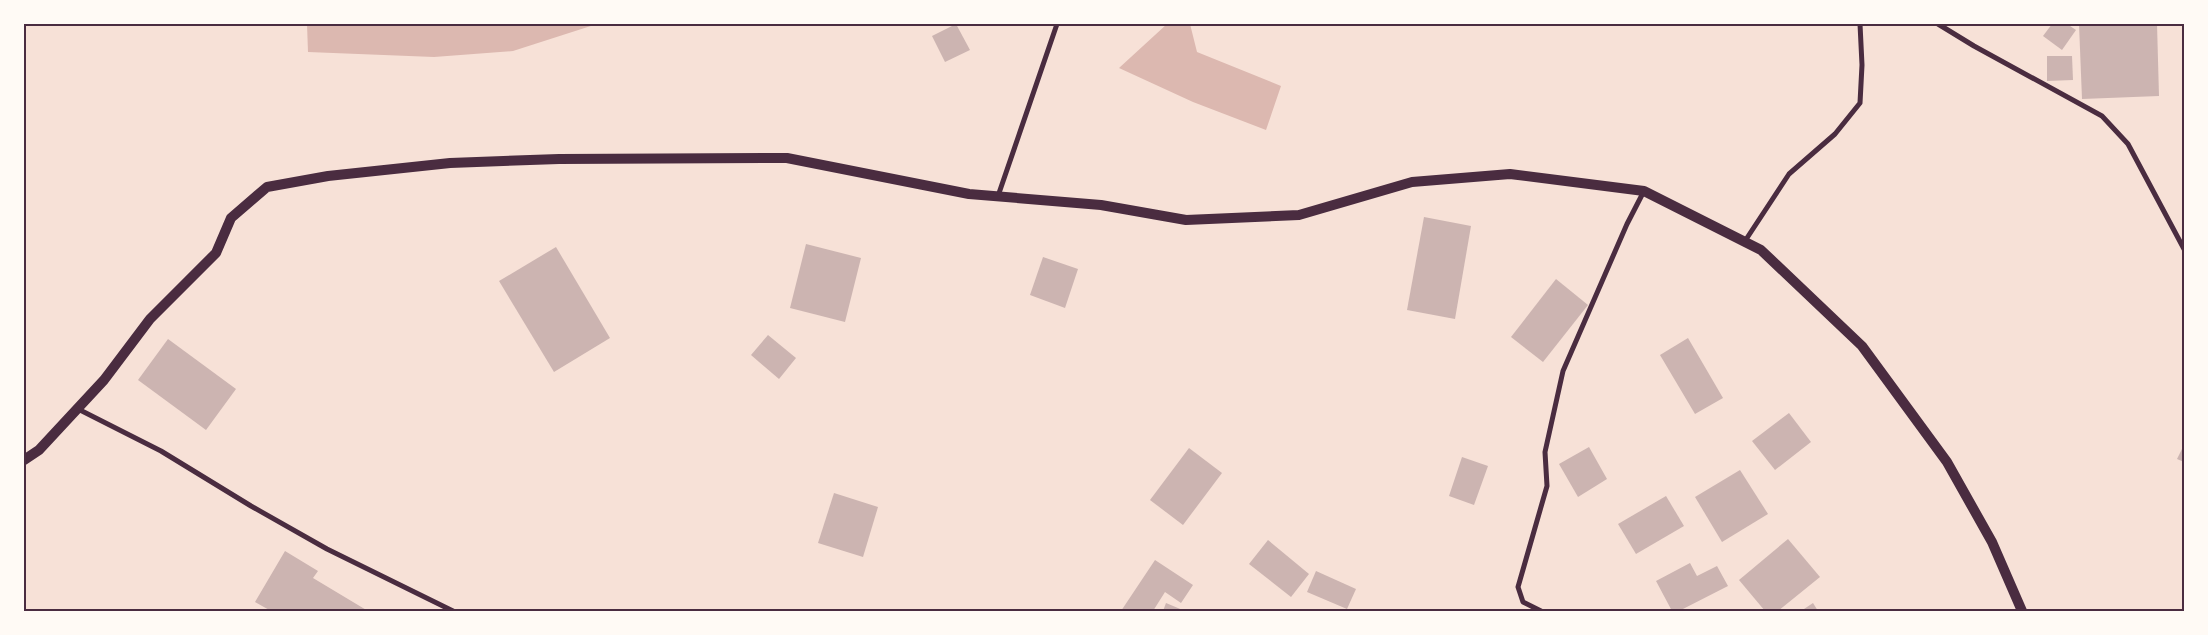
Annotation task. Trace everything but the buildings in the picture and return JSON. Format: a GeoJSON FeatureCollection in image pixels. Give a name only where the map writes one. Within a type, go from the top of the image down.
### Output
{"type":"FeatureCollection","features":[{"type":"Feature","properties":{"kind":"main road"},"geometry":{"type":"LineString","coordinates":[[24,460],[39,450],[104,380],[150,319],[216,252],[231,218],[267,186],[328,176],[450,163],[560,159],[787,158],[969,194],[1101,205],[1186,220],[1299,215],[1412,182],[1510,174],[1644,191],[1761,250],[1862,346],[1947,462],[1992,542],[2022,611]]}},
{"type":"Feature","properties":{"kind":"street"},"geometry":{"type":"LineString","coordinates":[[998,196],[1057,24]]}},
{"type":"Feature","properties":{"kind":"street"},"geometry":{"type":"LineString","coordinates":[[1745,241],[1789,174],[1836,134],[1860,103],[1862,65],[1860,24]]}},
{"type":"Feature","properties":{"kind":"street"},"geometry":{"type":"LineString","coordinates":[[1938,24],[1974,46],[2102,116],[2128,144],[2184,249]]}},
{"type":"Feature","properties":{"kind":"street"},"geometry":{"type":"LineString","coordinates":[[1541,611],[1523,602],[1518,587],[1547,486],[1545,452],[1564,371],[1627,224],[1644,191]]}},
{"type":"Feature","properties":{"kind":"street"},"geometry":{"type":"LineString","coordinates":[[78,409],[161,451],[251,506],[327,549],[453,611]]}},
{"type":"Feature","properties":{"kind":"shaded area"},"geometry":{"type":"Polygon","coordinates":[[[307,24],[597,24],[513,51],[434,57],[308,52],[307,24]]]}},
{"type":"Feature","properties":{"kind":"shaded area"},"geometry":{"type":"Polygon","coordinates":[[[1167,24],[1190,24],[1197,52],[1281,86],[1266,130],[1193,102],[1119,68],[1167,24]]]}}]}
